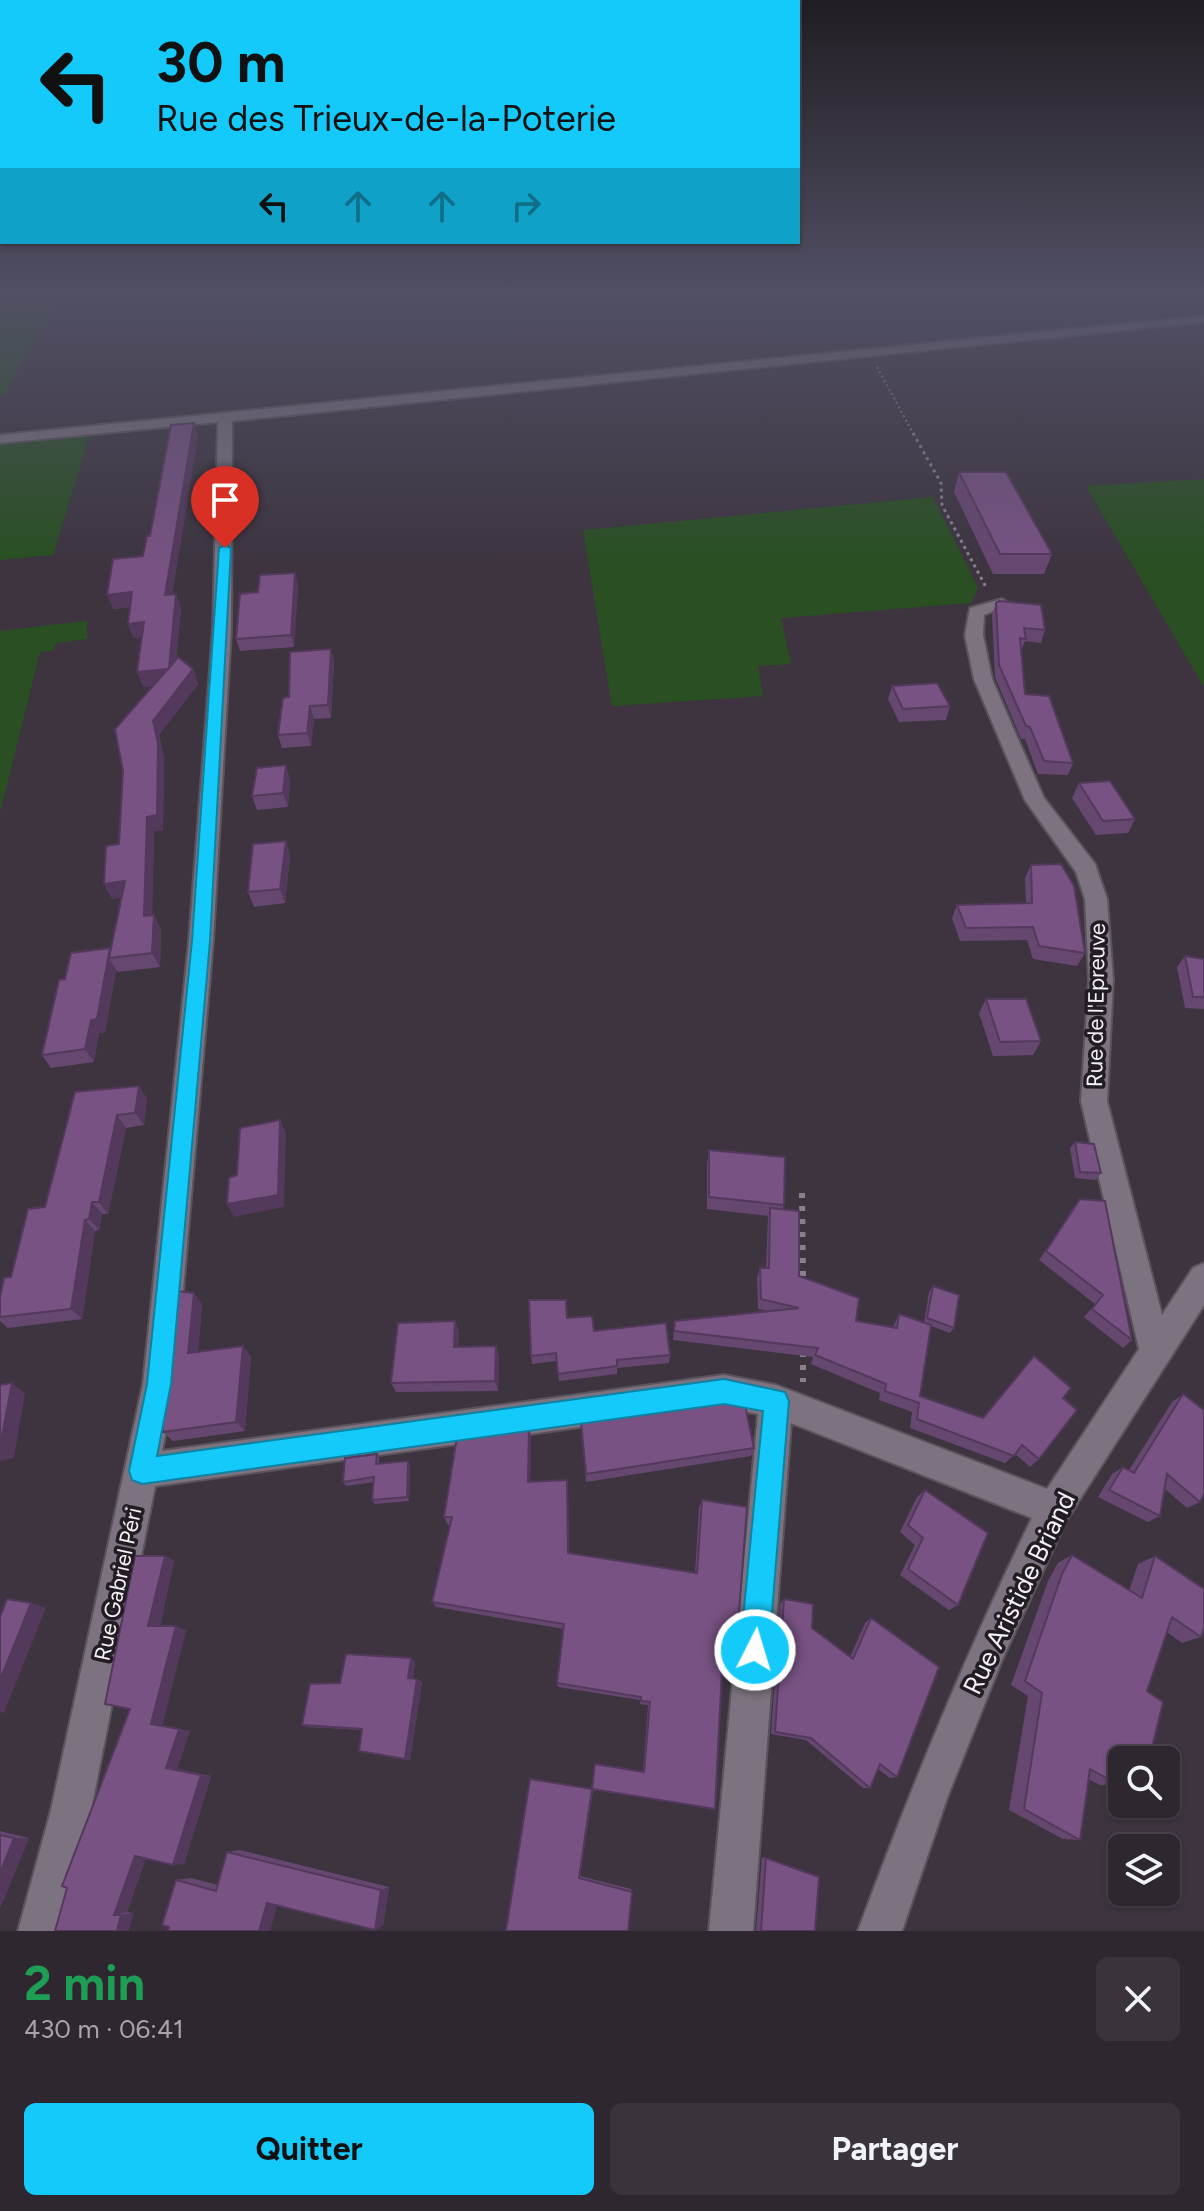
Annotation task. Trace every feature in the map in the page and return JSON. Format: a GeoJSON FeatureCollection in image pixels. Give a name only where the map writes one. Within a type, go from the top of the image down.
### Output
{"type":"FeatureCollection","features":[{"type":"Feature","properties":{"kind":"street"},"geometry":{"type":"LineString","coordinates":[[0,439],[560,384]]}},
{"type":"Feature","properties":{"kind":"street","name":"Rue Gabriel Péri"},"geometry":{"type":"LineString","coordinates":[[40,1931],[71,1810],[159,1384],[201,941],[222,630],[225,419]]}},
{"type":"Feature","properties":{"kind":"street","name":"Rue de l'Epreuve"},"geometry":{"type":"LineString","coordinates":[[1002,604],[976,612],[974,635],[983,679],[1035,800],[1087,870],[1096,899],[1101,980],[1094,1101],[1156,1352]]}},
{"type":"Feature","properties":{"kind":"street","name":"Rue Aristide Briand"},"geometry":{"type":"LineString","coordinates":[[880,1931],[927,1798],[987,1650],[1054,1509],[1204,1278]]}},
{"type":"Feature","properties":{"kind":"street"},"geometry":{"type":"LineString","coordinates":[[142,1471],[724,1391],[790,1406],[1054,1509]]}},
{"type":"Feature","properties":{"kind":"street"},"geometry":{"type":"LineString","coordinates":[[731,1931],[790,1406]]}},
{"type":"Feature","properties":{"kind":"path"},"geometry":{"type":"LineString","coordinates":[[887,384],[941,483],[942,505],[981,584],[1002,604]]}},
{"type":"Feature","properties":{"kind":"path"},"geometry":{"type":"LineString","coordinates":[[802,1193],[803,1286]]}},
{"type":"Feature","properties":{"kind":"path"},"geometry":{"type":"LineString","coordinates":[[790,1406],[803,1349]]}},
{"type":"Feature","properties":{"kind":"green space"},"geometry":{"type":"Polygon","coordinates":[[[0,384],[10,384],[4,394],[0,395],[0,384]]]}},
{"type":"Feature","properties":{"kind":"green space"},"geometry":{"type":"Polygon","coordinates":[[[90,434],[53,555],[0,560],[0,442],[90,434]]]}},
{"type":"Feature","properties":{"kind":"green space"},"geometry":{"type":"Polygon","coordinates":[[[1204,479],[1204,687],[1086,486],[1204,479]]]}},
{"type":"Feature","properties":{"kind":"green space"},"geometry":{"type":"Polygon","coordinates":[[[933,497],[978,588],[971,603],[781,618],[791,664],[758,666],[763,696],[612,706],[583,530],[933,497]]]}},
{"type":"Feature","properties":{"kind":"green space"},"geometry":{"type":"Polygon","coordinates":[[[87,621],[87,639],[56,643],[53,650],[40,652],[0,813],[0,631],[87,621]]]}},
{"type":"Feature","properties":{"kind":"building"},"geometry":{"type":"Polygon","coordinates":[[[194,423],[165,595],[176,594],[169,668],[178,657],[193,669],[153,721],[158,743],[157,815],[147,817],[144,916],[154,915],[152,953],[109,958],[125,881],[104,884],[106,846],[119,844],[123,771],[115,729],[168,669],[137,672],[144,622],[128,624],[132,592],[107,595],[113,559],[143,556],[147,536],[150,536],[171,425],[194,423]]]}},
{"type":"Feature","properties":{"kind":"building"},"geometry":{"type":"Polygon","coordinates":[[[959,472],[1006,472],[1052,554],[1000,554],[959,472]]]}},
{"type":"Feature","properties":{"kind":"building"},"geometry":{"type":"Polygon","coordinates":[[[295,573],[291,635],[236,639],[240,594],[258,592],[260,575],[295,573]]]}},
{"type":"Feature","properties":{"kind":"building"},"geometry":{"type":"Polygon","coordinates":[[[996,603],[1041,605],[1045,630],[1024,628],[1026,639],[1020,638],[1025,694],[1049,696],[1073,763],[1044,761],[1030,727],[1026,726],[999,665],[996,603]]]}},
{"type":"Feature","properties":{"kind":"building"},"geometry":{"type":"Polygon","coordinates":[[[331,649],[328,705],[310,706],[307,733],[278,735],[283,698],[289,697],[290,652],[331,649]]]}},
{"type":"Feature","properties":{"kind":"building"},"geometry":{"type":"Polygon","coordinates":[[[937,683],[950,706],[903,709],[892,686],[937,683]]]}},
{"type":"Feature","properties":{"kind":"building"},"geometry":{"type":"Polygon","coordinates":[[[286,765],[283,793],[252,796],[257,768],[286,765]]]}},
{"type":"Feature","properties":{"kind":"building"},"geometry":{"type":"Polygon","coordinates":[[[1110,781],[1135,819],[1103,821],[1079,783],[1110,781]]]}},
{"type":"Feature","properties":{"kind":"building"},"geometry":{"type":"Polygon","coordinates":[[[286,841],[280,889],[248,892],[253,844],[286,841]]]}},
{"type":"Feature","properties":{"kind":"building"},"geometry":{"type":"Polygon","coordinates":[[[1061,864],[1074,886],[1085,953],[1039,946],[1033,927],[966,928],[957,905],[1032,903],[1031,865],[1061,864]]]}},
{"type":"Feature","properties":{"kind":"building"},"geometry":{"type":"Polygon","coordinates":[[[110,948],[97,1019],[91,1020],[85,1049],[42,1055],[59,980],[65,979],[71,953],[110,948]]]}},
{"type":"Feature","properties":{"kind":"building"},"geometry":{"type":"Polygon","coordinates":[[[1185,956],[1204,959],[1204,997],[1193,997],[1185,956]]]}},
{"type":"Feature","properties":{"kind":"building"},"geometry":{"type":"Polygon","coordinates":[[[986,999],[1026,999],[1041,1041],[1000,1042],[986,999]]]}},
{"type":"Feature","properties":{"kind":"building"},"geometry":{"type":"Polygon","coordinates":[[[139,1086],[135,1113],[117,1115],[99,1202],[92,1202],[89,1219],[85,1220],[71,1309],[0,1317],[4,1278],[11,1277],[28,1209],[45,1207],[75,1092],[139,1086]]]}},
{"type":"Feature","properties":{"kind":"building"},"geometry":{"type":"Polygon","coordinates":[[[280,1120],[278,1195],[227,1204],[229,1178],[237,1175],[240,1128],[280,1120]]]}},
{"type":"Feature","properties":{"kind":"building"},"geometry":{"type":"Polygon","coordinates":[[[1075,1142],[1094,1144],[1101,1173],[1080,1172],[1075,1142]]]}},
{"type":"Feature","properties":{"kind":"building"},"geometry":{"type":"Polygon","coordinates":[[[709,1150],[785,1157],[784,1205],[709,1197],[709,1150]]]}},
{"type":"Feature","properties":{"kind":"building"},"geometry":{"type":"Polygon","coordinates":[[[1080,1199],[1105,1201],[1132,1340],[1092,1309],[1103,1295],[1046,1251],[1080,1199]]]}},
{"type":"Feature","properties":{"kind":"building"},"geometry":{"type":"Polygon","coordinates":[[[770,1208],[799,1211],[799,1276],[859,1298],[856,1321],[897,1328],[899,1314],[931,1325],[920,1396],[983,1418],[1034,1356],[1071,1388],[1063,1398],[1077,1410],[1039,1459],[1022,1445],[1014,1456],[917,1419],[919,1403],[885,1391],[886,1384],[815,1355],[818,1348],[674,1331],[675,1321],[799,1308],[761,1299],[760,1268],[769,1268],[770,1208]]]}},
{"type":"Feature","properties":{"kind":"building"},"geometry":{"type":"Polygon","coordinates":[[[933,1286],[959,1295],[954,1328],[927,1318],[933,1286]]]}},
{"type":"Feature","properties":{"kind":"building"},"geometry":{"type":"Polygon","coordinates":[[[176,1291],[194,1293],[188,1353],[243,1346],[236,1422],[163,1432],[176,1291]]]}},
{"type":"Feature","properties":{"kind":"building"},"geometry":{"type":"Polygon","coordinates":[[[529,1300],[566,1300],[567,1318],[592,1316],[594,1331],[666,1323],[670,1355],[617,1360],[617,1366],[558,1374],[556,1353],[531,1356],[529,1300]]]}},
{"type":"Feature","properties":{"kind":"building"},"geometry":{"type":"Polygon","coordinates":[[[455,1321],[454,1347],[496,1346],[495,1381],[391,1383],[398,1323],[455,1321]]]}},
{"type":"Feature","properties":{"kind":"building"},"geometry":{"type":"Polygon","coordinates":[[[12,1383],[0,1447],[0,1385],[12,1383]]]}},
{"type":"Feature","properties":{"kind":"building"},"geometry":{"type":"Polygon","coordinates":[[[1183,1394],[1204,1410],[1204,1494],[1200,1502],[1167,1474],[1160,1516],[1109,1490],[1123,1467],[1134,1473],[1183,1394]]]}},
{"type":"Feature","properties":{"kind":"building"},"geometry":{"type":"Polygon","coordinates":[[[726,1402],[745,1405],[754,1448],[586,1474],[581,1422],[726,1402]]]}},
{"type":"Feature","properties":{"kind":"building"},"geometry":{"type":"Polygon","coordinates":[[[529,1427],[528,1482],[567,1480],[568,1553],[697,1573],[702,1500],[747,1507],[736,1652],[723,1650],[715,1809],[592,1789],[595,1764],[644,1772],[650,1702],[641,1701],[641,1697],[557,1683],[564,1624],[432,1602],[452,1517],[444,1517],[457,1437],[529,1427]]]}},
{"type":"Feature","properties":{"kind":"building"},"geometry":{"type":"Polygon","coordinates":[[[377,1454],[376,1464],[408,1461],[407,1497],[372,1500],[374,1477],[343,1482],[345,1458],[377,1454]]]}},
{"type":"Feature","properties":{"kind":"building"},"geometry":{"type":"Polygon","coordinates":[[[925,1490],[988,1533],[958,1605],[908,1569],[923,1538],[908,1525],[925,1490]]]}},
{"type":"Feature","properties":{"kind":"building"},"geometry":{"type":"Polygon","coordinates":[[[1072,1555],[1142,1598],[1155,1556],[1204,1589],[1204,1628],[1201,1637],[1172,1617],[1147,1691],[1163,1702],[1152,1746],[1108,1746],[1108,1779],[1090,1769],[1080,1840],[1024,1809],[1042,1693],[1025,1681],[1062,1574],[1072,1555]]]}},
{"type":"Feature","properties":{"kind":"building"},"geometry":{"type":"Polygon","coordinates":[[[135,1556],[165,1556],[148,1626],[176,1626],[151,1724],[179,1729],[166,1768],[201,1775],[173,1865],[135,1856],[114,1915],[121,1915],[117,1931],[55,1931],[67,1888],[62,1886],[130,1709],[105,1704],[135,1556]]]}},
{"type":"Feature","properties":{"kind":"building"},"geometry":{"type":"Polygon","coordinates":[[[7,1599],[31,1603],[0,1680],[0,1617],[7,1599]]]}},
{"type":"Feature","properties":{"kind":"building"},"geometry":{"type":"Polygon","coordinates":[[[784,1599],[813,1604],[812,1628],[853,1659],[871,1618],[939,1667],[897,1777],[880,1764],[870,1788],[811,1738],[775,1732],[784,1599]]]}},
{"type":"Feature","properties":{"kind":"building"},"geometry":{"type":"Polygon","coordinates":[[[346,1654],[411,1658],[408,1678],[417,1679],[405,1759],[359,1751],[362,1729],[302,1725],[310,1684],[340,1683],[346,1654]]]}},
{"type":"Feature","properties":{"kind":"building"},"geometry":{"type":"Polygon","coordinates":[[[530,1779],[592,1789],[579,1878],[632,1892],[628,1931],[506,1931],[530,1779]]]}},
{"type":"Feature","properties":{"kind":"building"},"geometry":{"type":"Polygon","coordinates":[[[0,1835],[14,1838],[0,1873],[0,1835]]]}},
{"type":"Feature","properties":{"kind":"building"},"geometry":{"type":"Polygon","coordinates":[[[227,1852],[381,1890],[375,1930],[267,1903],[259,1931],[168,1931],[169,1927],[162,1925],[176,1880],[216,1891],[227,1852]]]}},
{"type":"Feature","properties":{"kind":"building"},"geometry":{"type":"Polygon","coordinates":[[[766,1858],[819,1877],[815,1931],[761,1931],[766,1858]]]}},
{"type":"Feature","properties":{"kind":"route"},"geometry":{"type":"LineString","coordinates":[[225,548],[201,941],[178,1201],[159,1384],[142,1471],[724,1391],[776,1401],[755,1650]]}}]}
